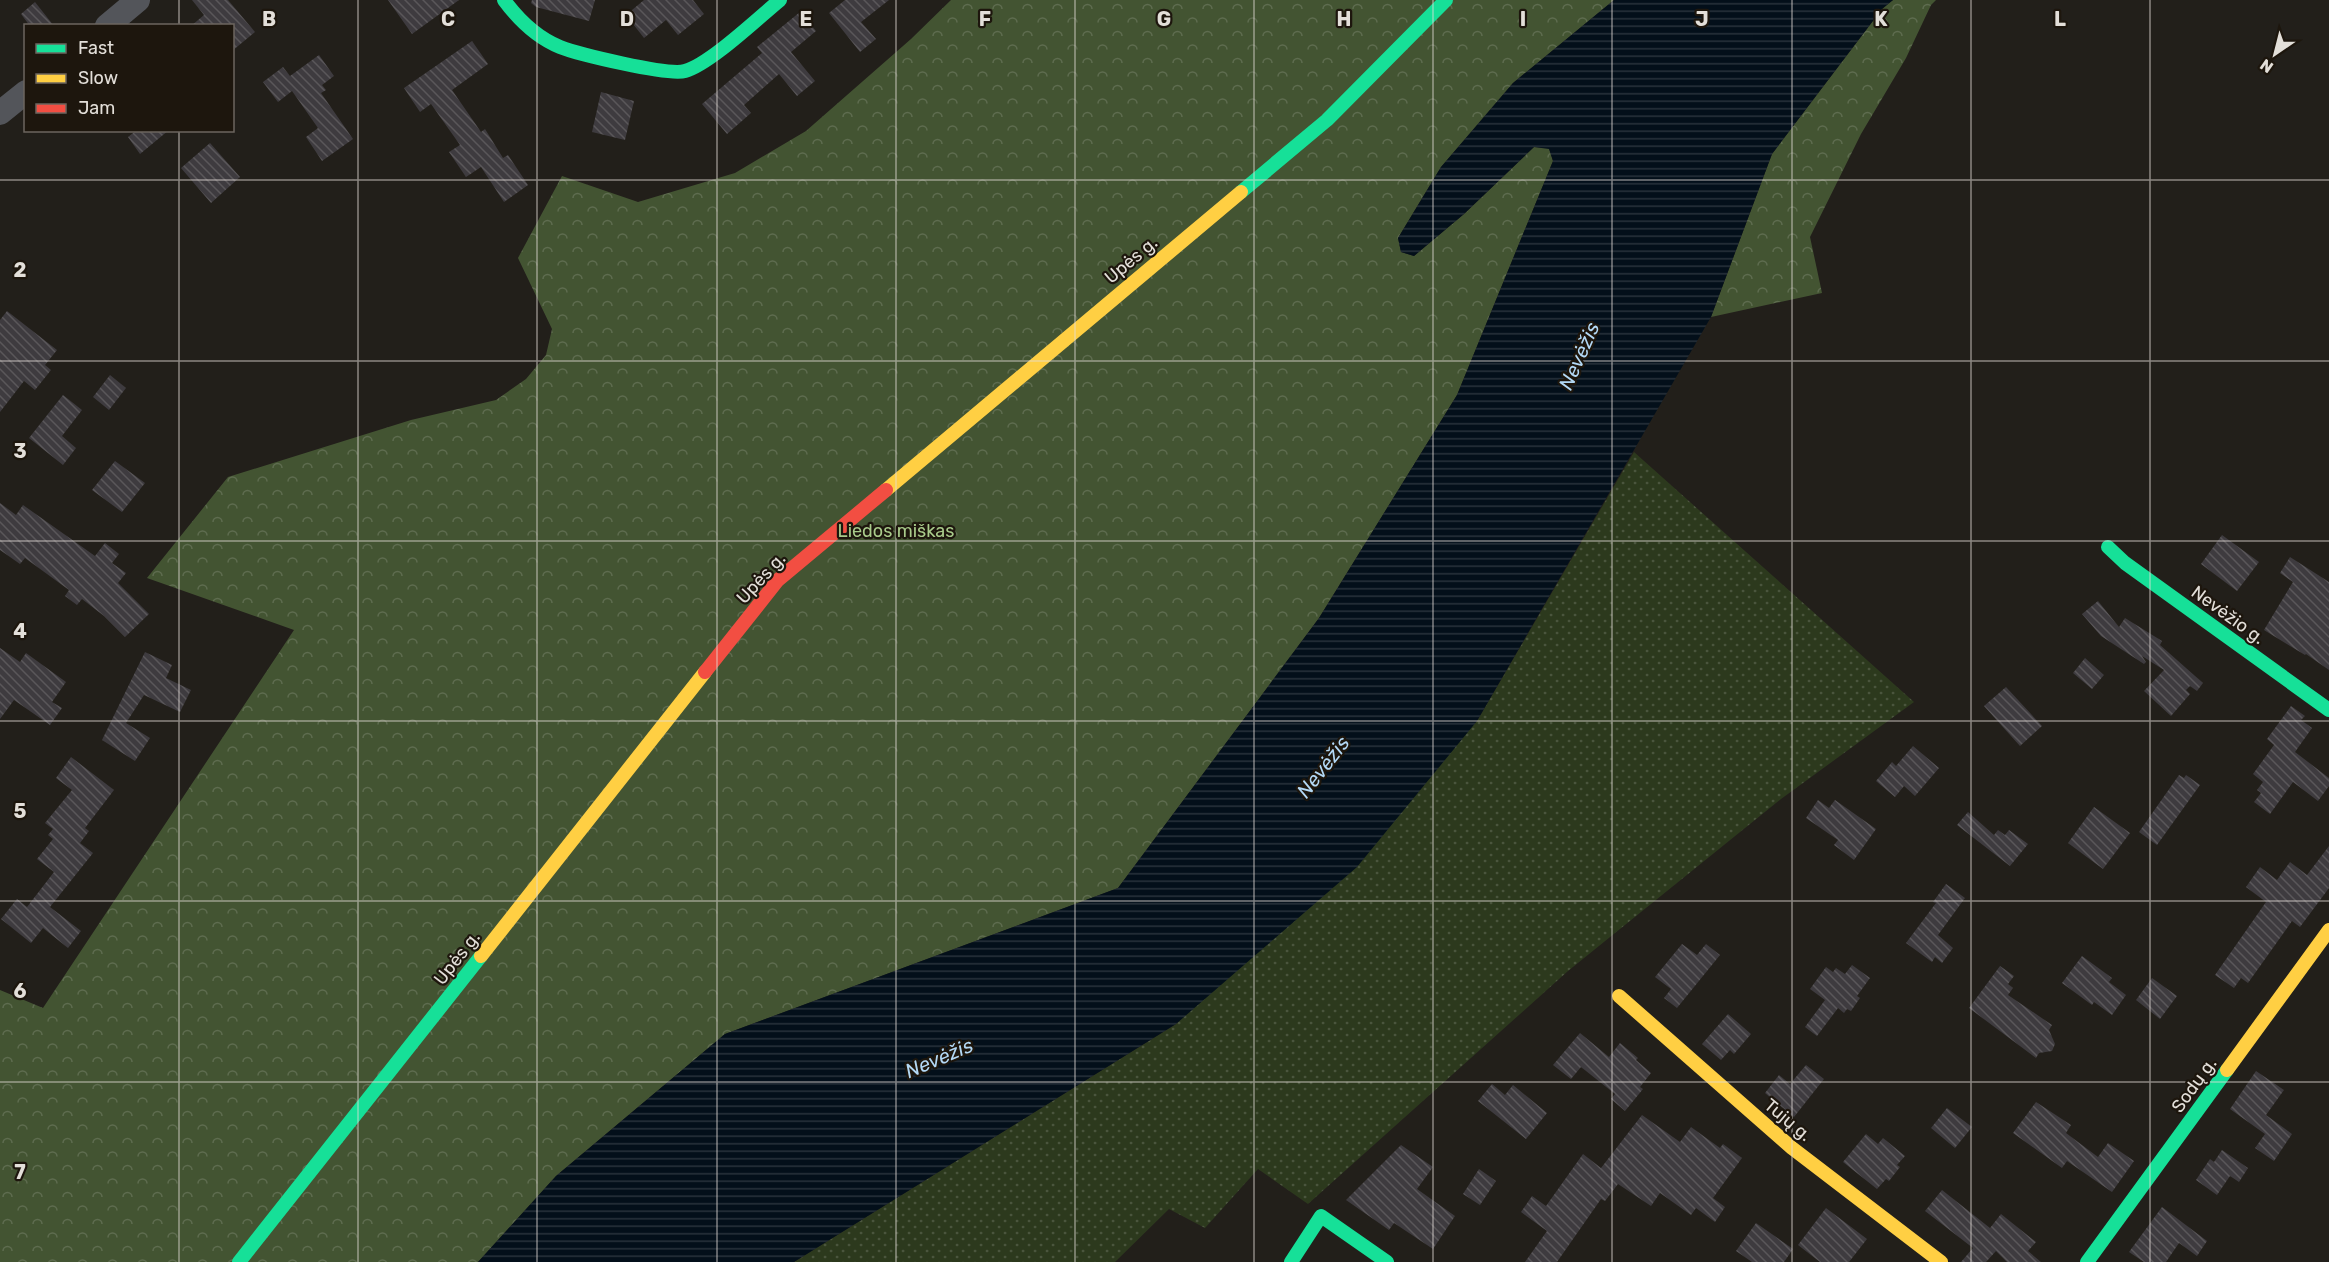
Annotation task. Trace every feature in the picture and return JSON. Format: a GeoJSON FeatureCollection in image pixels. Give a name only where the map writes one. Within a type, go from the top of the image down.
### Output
{"type":"FeatureCollection","features":[{"type":"Feature","properties":{"kind":"main road"},"geometry":{"type":"LineString","coordinates":[[504,0],[513,12],[539,36],[560,47],[657,71],[683,72],[701,65],[780,0]]}},
{"type":"Feature","properties":{"kind":"main road","name":"Upės g."},"geometry":{"type":"LineString","coordinates":[[239,1262],[778,579],[1326,120],[1446,0]]}},
{"type":"Feature","properties":{"kind":"main road","name":"Nevėžio g."},"geometry":{"type":"LineString","coordinates":[[2108,547],[2134,570],[2329,710]]}},
{"type":"Feature","properties":{"kind":"main road","name":"Sodų g."},"geometry":{"type":"LineString","coordinates":[[2087,1262],[2329,930]]}},
{"type":"Feature","properties":{"kind":"main road","name":"Tujų g."},"geometry":{"type":"LineString","coordinates":[[1619,996],[1792,1148],[1941,1262]]}},
{"type":"Feature","properties":{"kind":"main road"},"geometry":{"type":"LineString","coordinates":[[1291,1262],[1321,1216],[1387,1262]]}},
{"type":"Feature","properties":{"kind":"street"},"geometry":{"type":"LineString","coordinates":[[109,24],[138,0]]}},
{"type":"Feature","properties":{"kind":"street"},"geometry":{"type":"LineString","coordinates":[[0,113],[24,94]]}},
{"type":"Feature","properties":{"kind":"green space","name":"Liedos miškas"},"geometry":{"type":"Polygon","coordinates":[[[951,0],[1614,0],[1513,83],[1441,167],[1398,238],[1401,252],[1414,256],[1464,214],[1534,147],[1549,148],[1553,161],[1457,395],[1319,618],[1118,888],[725,1034],[556,1176],[478,1262],[0,1262],[0,990],[43,1008],[294,630],[147,578],[228,477],[411,420],[496,400],[526,379],[546,355],[552,329],[518,258],[562,176],[638,202],[735,173],[806,131],[911,39],[951,0]]]}},
{"type":"Feature","properties":{"kind":"green space"},"geometry":{"type":"Polygon","coordinates":[[[1893,0],[1936,0],[1931,5],[1906,58],[1861,134],[1810,237],[1822,293],[1711,317],[1772,154],[1882,9],[1893,0]]]}},
{"type":"Feature","properties":{"kind":"green space"},"geometry":{"type":"Polygon","coordinates":[[[1634,452],[1914,702],[1781,799],[1568,971],[1308,1204],[1258,1169],[1205,1228],[1169,1209],[1115,1262],[794,1262],[1176,1024],[1477,721],[1634,452]]]}},
{"type":"Feature","properties":{"kind":"water","name":"Nevėžis"},"geometry":{"type":"Polygon","coordinates":[[[1614,0],[1893,0],[1882,9],[1772,154],[1711,317],[1477,721],[1357,867],[1176,1024],[794,1262],[478,1262],[556,1176],[725,1034],[1118,888],[1319,618],[1457,395],[1553,161],[1549,149],[1534,147],[1464,214],[1414,256],[1401,252],[1398,238],[1441,167],[1513,83],[1614,0]]]}},
{"type":"Feature","properties":{"kind":"building"},"geometry":{"type":"Polygon","coordinates":[[[192,0],[228,0],[255,32],[234,49],[234,24],[193,24],[204,15],[192,0]]]}},
{"type":"Feature","properties":{"kind":"building"},"geometry":{"type":"Polygon","coordinates":[[[388,0],[459,0],[412,34],[388,0]]]}},
{"type":"Feature","properties":{"kind":"building"},"geometry":{"type":"Polygon","coordinates":[[[532,0],[595,0],[589,21],[536,7],[531,3],[532,0]]]}},
{"type":"Feature","properties":{"kind":"building"},"geometry":{"type":"Polygon","coordinates":[[[644,0],[693,0],[704,14],[678,35],[666,20],[644,38],[626,15],[644,0]]]}},
{"type":"Feature","properties":{"kind":"building"},"geometry":{"type":"Polygon","coordinates":[[[845,0],[889,0],[861,22],[876,39],[860,52],[829,13],[845,0]]]}},
{"type":"Feature","properties":{"kind":"building"},"geometry":{"type":"Polygon","coordinates":[[[35,2],[52,24],[28,24],[21,14],[35,2]]]}},
{"type":"Feature","properties":{"kind":"building"},"geometry":{"type":"Polygon","coordinates":[[[800,12],[816,31],[791,52],[815,81],[797,96],[779,74],[744,105],[751,113],[727,134],[702,104],[762,53],[757,47],[800,12]]]}},
{"type":"Feature","properties":{"kind":"building"},"geometry":{"type":"Polygon","coordinates":[[[472,41],[488,64],[452,90],[481,132],[485,129],[503,158],[508,155],[528,185],[504,202],[481,167],[466,177],[449,152],[460,145],[431,104],[420,112],[404,88],[472,41]]]}},
{"type":"Feature","properties":{"kind":"building"},"geometry":{"type":"Polygon","coordinates":[[[319,55],[334,76],[322,85],[326,90],[321,93],[353,139],[322,161],[306,137],[318,128],[292,91],[278,102],[263,82],[283,67],[290,76],[319,55]]]}},
{"type":"Feature","properties":{"kind":"building"},"geometry":{"type":"Polygon","coordinates":[[[601,92],[634,101],[625,140],[592,132],[601,92]]]}},
{"type":"Feature","properties":{"kind":"building"},"geometry":{"type":"Polygon","coordinates":[[[134,132],[167,132],[140,154],[128,137],[134,132]]]}},
{"type":"Feature","properties":{"kind":"building"},"geometry":{"type":"Polygon","coordinates":[[[210,143],[240,177],[211,203],[181,168],[210,143]]]}},
{"type":"Feature","properties":{"kind":"building"},"geometry":{"type":"Polygon","coordinates":[[[7,311],[57,350],[45,365],[51,370],[35,390],[24,381],[0,412],[0,320],[7,311]]]}},
{"type":"Feature","properties":{"kind":"building"},"geometry":{"type":"Polygon","coordinates":[[[110,375],[126,388],[109,410],[93,397],[110,375]]]}},
{"type":"Feature","properties":{"kind":"building"},"geometry":{"type":"Polygon","coordinates":[[[63,395],[82,410],[62,436],[76,448],[63,465],[29,438],[63,395]]]}},
{"type":"Feature","properties":{"kind":"building"},"geometry":{"type":"Polygon","coordinates":[[[115,461],[145,483],[122,512],[92,490],[115,461]]]}},
{"type":"Feature","properties":{"kind":"building"},"geometry":{"type":"Polygon","coordinates":[[[0,503],[16,515],[23,505],[95,556],[105,543],[119,554],[112,563],[126,573],[118,583],[149,614],[125,637],[104,616],[82,599],[77,605],[65,596],[69,590],[25,558],[20,564],[0,550],[0,503]]]}},
{"type":"Feature","properties":{"kind":"building"},"geometry":{"type":"Polygon","coordinates":[[[2222,535],[2259,562],[2237,591],[2201,564],[2222,535]]]}},
{"type":"Feature","properties":{"kind":"building"},"geometry":{"type":"Polygon","coordinates":[[[2290,557],[2329,582],[2329,670],[2264,630],[2293,582],[2280,573],[2290,557]]]}},
{"type":"Feature","properties":{"kind":"building"},"geometry":{"type":"Polygon","coordinates":[[[2098,601],[2119,627],[2125,618],[2162,641],[2160,645],[2203,683],[2197,691],[2190,686],[2186,690],[2190,694],[2171,716],[2144,691],[2164,670],[2142,656],[2146,662],[2144,664],[2101,636],[2082,614],[2098,601]]]}},
{"type":"Feature","properties":{"kind":"building"},"geometry":{"type":"Polygon","coordinates":[[[0,648],[20,662],[26,653],[66,682],[52,702],[62,708],[50,725],[14,700],[0,719],[0,648]]]}},
{"type":"Feature","properties":{"kind":"building"},"geometry":{"type":"Polygon","coordinates":[[[145,652],[172,665],[166,678],[191,690],[180,712],[144,695],[126,723],[150,738],[135,761],[102,740],[145,652]]]}},
{"type":"Feature","properties":{"kind":"building"},"geometry":{"type":"Polygon","coordinates":[[[2085,658],[2104,675],[2092,689],[2073,673],[2085,658]]]}},
{"type":"Feature","properties":{"kind":"building"},"geometry":{"type":"Polygon","coordinates":[[[2006,687],[2042,726],[2020,746],[1984,706],[2006,687]]]}},
{"type":"Feature","properties":{"kind":"building"},"geometry":{"type":"Polygon","coordinates":[[[2291,706],[2305,716],[2301,720],[2312,728],[2295,752],[2329,778],[2329,786],[2318,801],[2293,782],[2270,814],[2254,802],[2261,793],[2257,790],[2263,782],[2253,774],[2274,745],[2267,739],[2291,706]]]}},
{"type":"Feature","properties":{"kind":"building"},"geometry":{"type":"Polygon","coordinates":[[[1913,746],[1939,768],[1915,796],[1904,786],[1895,797],[1876,781],[1892,762],[1896,766],[1913,746]]]}},
{"type":"Feature","properties":{"kind":"building"},"geometry":{"type":"Polygon","coordinates":[[[71,757],[114,790],[85,828],[89,831],[80,843],[93,853],[50,907],[81,931],[68,948],[43,928],[31,943],[1,919],[17,899],[27,907],[54,872],[37,859],[53,839],[48,835],[53,829],[45,823],[72,790],[56,778],[71,757]]]}},
{"type":"Feature","properties":{"kind":"building"},"geometry":{"type":"Polygon","coordinates":[[[2179,775],[2184,778],[2186,775],[2200,785],[2157,845],[2139,832],[2179,775]]]}},
{"type":"Feature","properties":{"kind":"building"},"geometry":{"type":"Polygon","coordinates":[[[1818,800],[1829,808],[1835,800],[1876,829],[1854,860],[1834,845],[1838,840],[1806,818],[1818,800]]]}},
{"type":"Feature","properties":{"kind":"building"},"geometry":{"type":"Polygon","coordinates":[[[2094,807],[2130,833],[2103,869],[2068,843],[2094,807]]]}},
{"type":"Feature","properties":{"kind":"building"},"geometry":{"type":"Polygon","coordinates":[[[1968,812],[1994,835],[1998,830],[2005,835],[2009,830],[2028,844],[2010,866],[1957,825],[1968,812]]]}},
{"type":"Feature","properties":{"kind":"building"},"geometry":{"type":"Polygon","coordinates":[[[2329,846],[2329,888],[2300,927],[2292,921],[2248,983],[2241,978],[2234,988],[2215,975],[2266,902],[2246,887],[2260,867],[2277,880],[2290,862],[2307,875],[2329,846]]]}},
{"type":"Feature","properties":{"kind":"building"},"geometry":{"type":"Polygon","coordinates":[[[1946,884],[1965,898],[1938,935],[1953,948],[1942,963],[1935,957],[1932,962],[1906,943],[1936,903],[1933,902],[1946,884]]]}},
{"type":"Feature","properties":{"kind":"building"},"geometry":{"type":"Polygon","coordinates":[[[1682,944],[1697,955],[1706,944],[1720,955],[1677,1008],[1664,998],[1671,989],[1655,977],[1682,944]]]}},
{"type":"Feature","properties":{"kind":"building"},"geometry":{"type":"Polygon","coordinates":[[[2082,956],[2112,978],[2109,982],[2126,995],[2112,1015],[2094,1002],[2092,1005],[2062,983],[2082,956]]]}},
{"type":"Feature","properties":{"kind":"building"},"geometry":{"type":"Polygon","coordinates":[[[1852,965],[1870,978],[1857,996],[1860,998],[1851,1011],[1847,1009],[1844,1013],[1838,1008],[1817,1036],[1805,1027],[1825,1000],[1810,989],[1826,967],[1833,972],[1836,968],[1845,974],[1852,965]]]}},
{"type":"Feature","properties":{"kind":"building"},"geometry":{"type":"Polygon","coordinates":[[[2000,966],[2014,976],[2008,984],[2013,988],[2008,995],[2052,1025],[2049,1030],[2055,1044],[2052,1051],[2039,1053],[2036,1058],[1969,1008],[2000,966]]]}},
{"type":"Feature","properties":{"kind":"building"},"geometry":{"type":"Polygon","coordinates":[[[2152,978],[2177,996],[2160,1019],[2136,1000],[2152,978]]]}},
{"type":"Feature","properties":{"kind":"building"},"geometry":{"type":"Polygon","coordinates":[[[1728,1014],[1751,1034],[1734,1054],[1730,1050],[1721,1060],[1702,1044],[1728,1014]]]}},
{"type":"Feature","properties":{"kind":"building"},"geometry":{"type":"Polygon","coordinates":[[[1580,1033],[1609,1057],[1620,1043],[1651,1073],[1640,1087],[1643,1089],[1625,1111],[1611,1099],[1615,1094],[1581,1067],[1571,1079],[1553,1065],[1580,1033]]]}},
{"type":"Feature","properties":{"kind":"building"},"geometry":{"type":"Polygon","coordinates":[[[1806,1065],[1824,1079],[1794,1117],[1765,1093],[1779,1075],[1790,1084],[1806,1065]]]}},
{"type":"Feature","properties":{"kind":"building"},"geometry":{"type":"Polygon","coordinates":[[[2256,1071],[2284,1090],[2266,1115],[2292,1134],[2274,1161],[2255,1148],[2265,1134],[2230,1109],[2256,1071]]]}},
{"type":"Feature","properties":{"kind":"building"},"geometry":{"type":"Polygon","coordinates":[[[1492,1084],[1505,1095],[1513,1085],[1547,1113],[1526,1139],[1478,1101],[1492,1084]]]}},
{"type":"Feature","properties":{"kind":"building"},"geometry":{"type":"Polygon","coordinates":[[[2036,1102],[2071,1125],[2066,1133],[2098,1157],[2108,1143],[2134,1161],[2112,1192],[2067,1161],[2062,1168],[2013,1133],[2036,1102]]]}},
{"type":"Feature","properties":{"kind":"building"},"geometry":{"type":"Polygon","coordinates":[[[1947,1108],[1972,1127],[1955,1148],[1931,1128],[1947,1108]]]}},
{"type":"Feature","properties":{"kind":"building"},"geometry":{"type":"Polygon","coordinates":[[[1642,1115],[1680,1142],[1691,1127],[1720,1148],[1723,1144],[1742,1158],[1713,1198],[1725,1207],[1715,1222],[1696,1208],[1691,1215],[1660,1193],[1651,1206],[1618,1184],[1605,1201],[1601,1199],[1557,1262],[1525,1262],[1547,1231],[1521,1212],[1532,1196],[1546,1206],[1583,1154],[1601,1168],[1642,1115]]]}},
{"type":"Feature","properties":{"kind":"building"},"geometry":{"type":"Polygon","coordinates":[[[1866,1134],[1878,1144],[1883,1138],[1905,1156],[1897,1165],[1900,1167],[1889,1181],[1886,1179],[1877,1189],[1843,1162],[1866,1134]]]}},
{"type":"Feature","properties":{"kind":"building"},"geometry":{"type":"Polygon","coordinates":[[[1401,1145],[1433,1167],[1417,1189],[1455,1216],[1433,1249],[1394,1223],[1389,1230],[1346,1200],[1401,1145]]]}},
{"type":"Feature","properties":{"kind":"building"},"geometry":{"type":"Polygon","coordinates":[[[2222,1150],[2248,1168],[2239,1182],[2230,1176],[2217,1195],[2196,1180],[2210,1159],[2214,1162],[2222,1150]]]}},
{"type":"Feature","properties":{"kind":"building"},"geometry":{"type":"Polygon","coordinates":[[[1479,1169],[1496,1181],[1480,1205],[1463,1194],[1479,1169]]]}},
{"type":"Feature","properties":{"kind":"building"},"geometry":{"type":"Polygon","coordinates":[[[1942,1190],[1990,1228],[2001,1214],[2036,1242],[2028,1251],[2041,1262],[2007,1262],[1996,1251],[1986,1262],[1961,1262],[1973,1248],[1925,1211],[1942,1190]]]}},
{"type":"Feature","properties":{"kind":"building"},"geometry":{"type":"Polygon","coordinates":[[[2162,1207],[2207,1241],[2197,1256],[2179,1243],[2166,1262],[2144,1262],[2129,1252],[2162,1207]]]}},
{"type":"Feature","properties":{"kind":"building"},"geometry":{"type":"Polygon","coordinates":[[[1826,1208],[1867,1239],[1849,1262],[1820,1262],[1798,1245],[1826,1208]]]}},
{"type":"Feature","properties":{"kind":"building"},"geometry":{"type":"Polygon","coordinates":[[[1756,1223],[1793,1249],[1784,1262],[1752,1262],[1736,1251],[1756,1223]]]}},
{"type":"Feature","properties":{"kind":"traffic: fast"},"geometry":{"type":"LineString","coordinates":[[504,0],[529,27],[544,39],[560,47],[623,64],[675,72],[695,67],[707,59],[734,40],[780,0]]}},
{"type":"Feature","properties":{"kind":"traffic: fast"},"geometry":{"type":"LineString","coordinates":[[1241,192],[1327,120],[1446,0]]}},
{"type":"Feature","properties":{"kind":"traffic: fast"},"geometry":{"type":"LineString","coordinates":[[2108,547],[2125,563],[2329,710]]}},
{"type":"Feature","properties":{"kind":"traffic: fast"},"geometry":{"type":"LineString","coordinates":[[239,1262],[481,956]]}},
{"type":"Feature","properties":{"kind":"traffic: fast"},"geometry":{"type":"LineString","coordinates":[[2087,1262],[2227,1070]]}},
{"type":"Feature","properties":{"kind":"traffic: fast"},"geometry":{"type":"LineString","coordinates":[[1291,1262],[1321,1216],[1387,1262]]}},
{"type":"Feature","properties":{"kind":"traffic: slow"},"geometry":{"type":"LineString","coordinates":[[886,490],[1241,192]]}},
{"type":"Feature","properties":{"kind":"traffic: slow"},"geometry":{"type":"LineString","coordinates":[[481,956],[705,672]]}},
{"type":"Feature","properties":{"kind":"traffic: slow"},"geometry":{"type":"LineString","coordinates":[[2227,1070],[2329,930]]}},
{"type":"Feature","properties":{"kind":"traffic: slow"},"geometry":{"type":"LineString","coordinates":[[1619,996],[1792,1148],[1941,1262]]}},
{"type":"Feature","properties":{"kind":"traffic: jam"},"geometry":{"type":"LineString","coordinates":[[705,672],[778,580],[886,490]]}}]}
